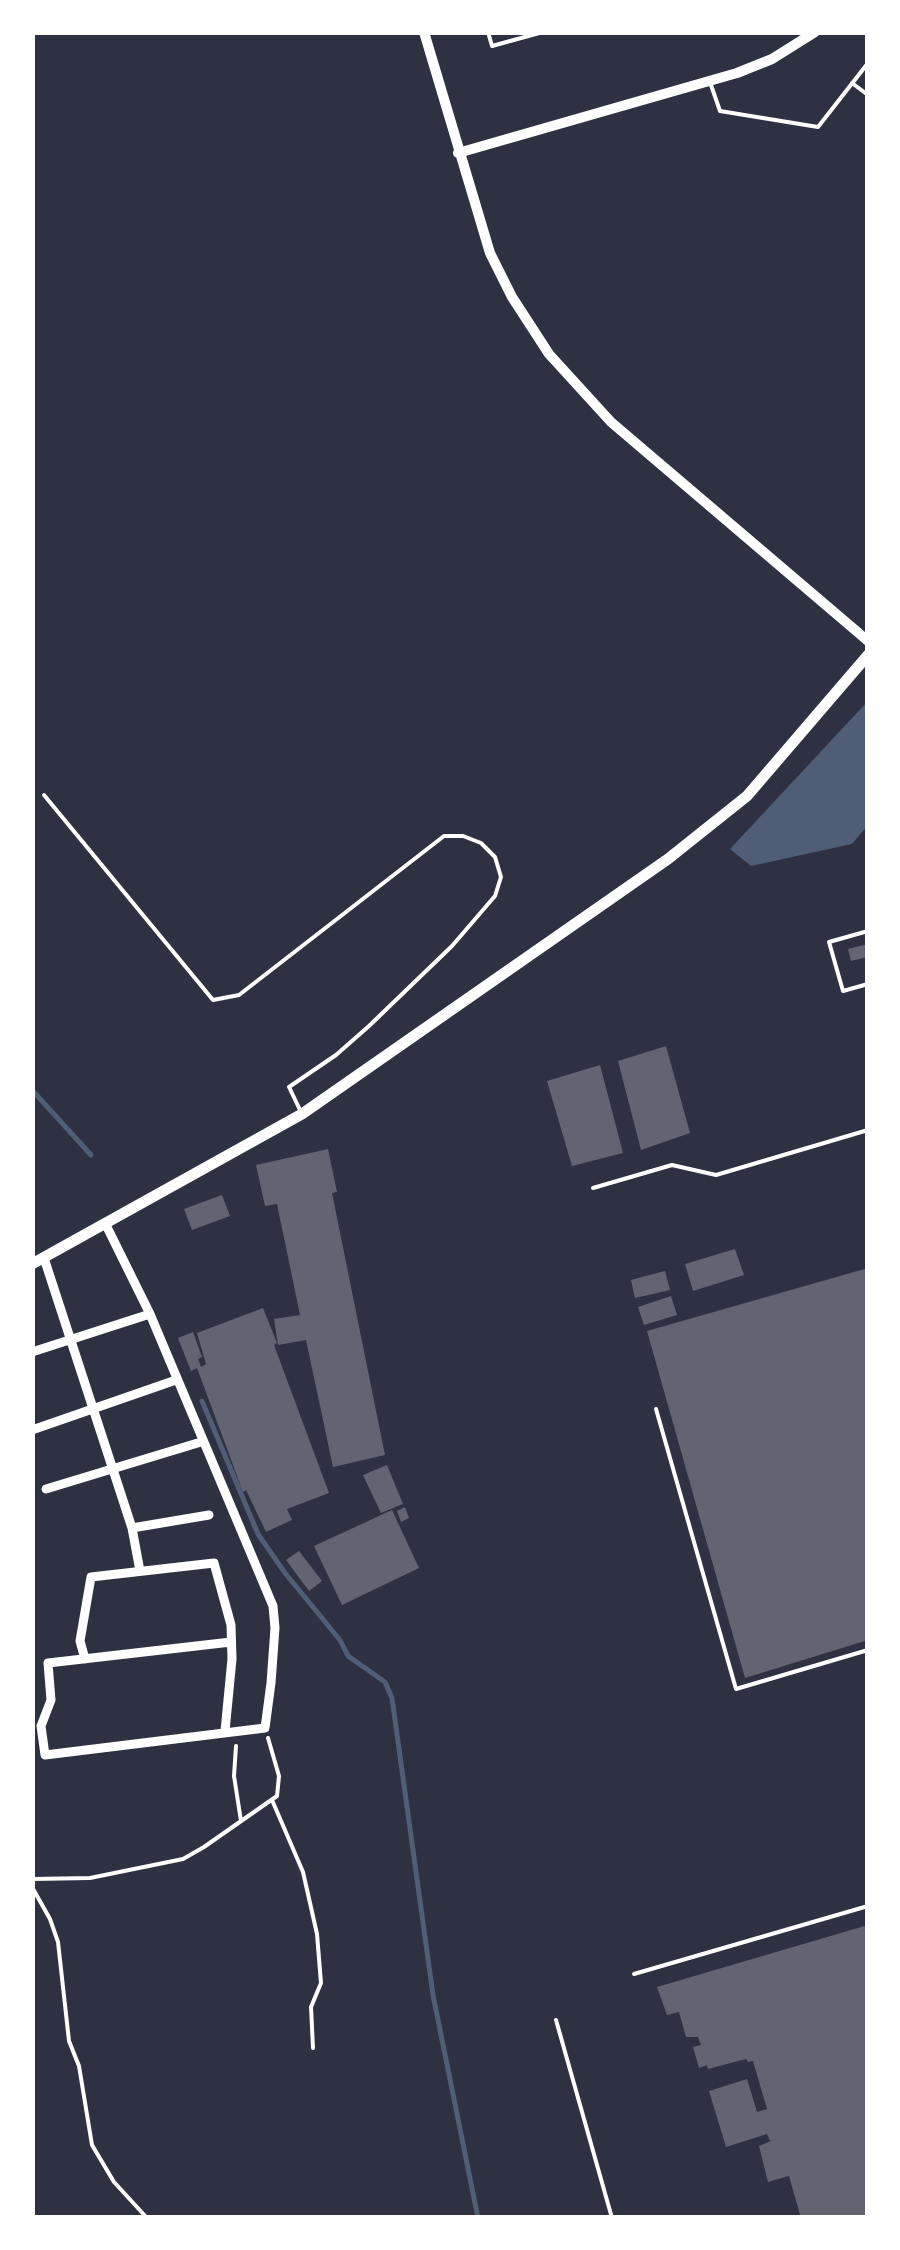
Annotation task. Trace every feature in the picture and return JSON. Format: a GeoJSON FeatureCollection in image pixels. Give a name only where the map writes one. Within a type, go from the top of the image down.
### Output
{"type":"FeatureCollection","features":[{"type":"Feature","properties":{"kind":"main road"},"geometry":{"type":"LineString","coordinates":[[38,1261],[302,1114],[652,870],[747,796],[868,655]]}},
{"type":"Feature","properties":{"kind":"street"},"geometry":{"type":"LineString","coordinates":[[424,32],[490,253],[512,297],[574,385],[653,460],[868,641]]}},
{"type":"Feature","properties":{"kind":"street"},"geometry":{"type":"LineString","coordinates":[[458,153],[772,59],[815,32]]}},
{"type":"Feature","properties":{"kind":"street"},"geometry":{"type":"LineString","coordinates":[[105,1223],[150,1314],[275,1617],[265,1728],[45,1755],[40,1726],[51,1700],[48,1664],[231,1642]]}},
{"type":"Feature","properties":{"kind":"street"},"geometry":{"type":"LineString","coordinates":[[38,1261],[71,1339],[132,1528],[140,1571]]}},
{"type":"Feature","properties":{"kind":"street"},"geometry":{"type":"LineString","coordinates":[[32,1352],[150,1314]]}},
{"type":"Feature","properties":{"kind":"street"},"geometry":{"type":"LineString","coordinates":[[32,1430],[176,1380]]}},
{"type":"Feature","properties":{"kind":"street"},"geometry":{"type":"LineString","coordinates":[[46,1489],[201,1442]]}},
{"type":"Feature","properties":{"kind":"street"},"geometry":{"type":"LineString","coordinates":[[132,1528],[209,1515]]}},
{"type":"Feature","properties":{"kind":"street"},"geometry":{"type":"LineString","coordinates":[[85,1658],[80,1641],[91,1577],[214,1563],[231,1626],[225,1732]]}},
{"type":"Feature","properties":{"kind":"lane"},"geometry":{"type":"LineString","coordinates":[[488,32],[492,46],[543,32]]}},
{"type":"Feature","properties":{"kind":"lane"},"geometry":{"type":"LineString","coordinates":[[710,80],[720,110],[818,126],[868,63]]}},
{"type":"Feature","properties":{"kind":"lane"},"geometry":{"type":"LineString","coordinates":[[852,82],[868,95]]}},
{"type":"Feature","properties":{"kind":"lane"},"geometry":{"type":"LineString","coordinates":[[44,795],[213,1000],[238,995],[444,836],[463,836],[481,843],[496,857],[502,877],[495,896],[462,933],[369,1026],[336,1055],[289,1087],[302,1114]]}},
{"type":"Feature","properties":{"kind":"lane"},"geometry":{"type":"LineString","coordinates":[[868,931],[829,942],[844,991],[868,984]]}},
{"type":"Feature","properties":{"kind":"lane"},"geometry":{"type":"LineString","coordinates":[[593,1188],[672,1165],[716,1175],[868,1130]]}},
{"type":"Feature","properties":{"kind":"lane"},"geometry":{"type":"LineString","coordinates":[[656,1409],[736,1689],[868,1650]]}},
{"type":"Feature","properties":{"kind":"lane"},"geometry":{"type":"LineString","coordinates":[[634,1974],[868,1906]]}},
{"type":"Feature","properties":{"kind":"lane"},"geometry":{"type":"LineString","coordinates":[[556,2020],[612,2218]]}},
{"type":"Feature","properties":{"kind":"path"},"geometry":{"type":"LineString","coordinates":[[32,1880],[90,1878],[183,1859],[272,1800],[280,1788],[265,1728]]}},
{"type":"Feature","properties":{"kind":"path"},"geometry":{"type":"LineString","coordinates":[[237,1731],[234,1776],[240,1821]]}},
{"type":"Feature","properties":{"kind":"path"},"geometry":{"type":"LineString","coordinates":[[272,1800],[303,1872],[317,1934],[321,1983],[311,2007],[313,2048]]}},
{"type":"Feature","properties":{"kind":"path"},"geometry":{"type":"LineString","coordinates":[[32,1887],[58,1942],[68,2041],[79,2066],[92,2145],[114,2182],[147,2218]]}},
{"type":"Feature","properties":{"kind":"water"},"geometry":{"type":"Polygon","coordinates":[[[867,702],[867,826],[852,844],[751,866],[730,849],[867,702]]]}},
{"type":"Feature","properties":{"kind":"building"},"geometry":{"type":"Polygon","coordinates":[[[868,944],[868,957],[851,961],[848,949],[868,944]]]}},
{"type":"Feature","properties":{"kind":"building"},"geometry":{"type":"Polygon","coordinates":[[[666,1046],[690,1133],[641,1150],[618,1061],[666,1046]]]}},
{"type":"Feature","properties":{"kind":"building"},"geometry":{"type":"Polygon","coordinates":[[[600,1065],[623,1153],[572,1166],[547,1081],[600,1065]]]}},
{"type":"Feature","properties":{"kind":"building"},"geometry":{"type":"Polygon","coordinates":[[[328,1149],[337,1192],[332,1193],[385,1455],[333,1467],[306,1340],[278,1345],[274,1319],[300,1315],[277,1204],[265,1206],[256,1165],[328,1149]]]}},
{"type":"Feature","properties":{"kind":"building"},"geometry":{"type":"Polygon","coordinates":[[[222,1195],[230,1216],[192,1230],[184,1209],[222,1195]]]}},
{"type":"Feature","properties":{"kind":"building"},"geometry":{"type":"Polygon","coordinates":[[[735,1249],[744,1275],[693,1291],[685,1264],[735,1249]]]}},
{"type":"Feature","properties":{"kind":"building"},"geometry":{"type":"Polygon","coordinates":[[[868,1268],[868,1640],[745,1678],[647,1331],[868,1268]]]}},
{"type":"Feature","properties":{"kind":"building"},"geometry":{"type":"Polygon","coordinates":[[[665,1271],[670,1290],[635,1298],[631,1280],[665,1271]]]}},
{"type":"Feature","properties":{"kind":"building"},"geometry":{"type":"Polygon","coordinates":[[[671,1296],[677,1315],[644,1325],[638,1307],[671,1296]]]}},
{"type":"Feature","properties":{"kind":"building"},"geometry":{"type":"Polygon","coordinates":[[[263,1308],[329,1493],[287,1509],[292,1520],[266,1532],[246,1490],[243,1492],[197,1368],[191,1371],[178,1338],[193,1332],[202,1357],[198,1359],[201,1367],[206,1364],[197,1333],[263,1308]]]}},
{"type":"Feature","properties":{"kind":"building"},"geometry":{"type":"Polygon","coordinates":[[[387,1465],[403,1504],[381,1513],[363,1475],[387,1465]]]}},
{"type":"Feature","properties":{"kind":"building"},"geometry":{"type":"Polygon","coordinates":[[[405,1507],[409,1518],[401,1522],[397,1511],[405,1507]]]}},
{"type":"Feature","properties":{"kind":"building"},"geometry":{"type":"Polygon","coordinates":[[[392,1510],[419,1568],[342,1605],[314,1546],[392,1510]]]}},
{"type":"Feature","properties":{"kind":"building"},"geometry":{"type":"Polygon","coordinates":[[[299,1551],[322,1581],[309,1591],[286,1560],[299,1551]]]}},
{"type":"Feature","properties":{"kind":"building"},"geometry":{"type":"Polygon","coordinates":[[[868,1925],[868,2218],[801,2218],[789,2176],[768,2182],[759,2146],[778,2138],[770,2141],[767,2134],[726,2147],[709,2091],[747,2079],[757,2112],[767,2109],[753,2061],[699,2068],[693,2047],[701,2045],[698,2037],[686,2037],[679,2012],[667,2015],[657,1987],[868,1925]]]}},
{"type":"Feature","properties":{"kind":"waterway"},"geometry":{"type":"LineString","coordinates":[[32,1090],[91,1155]]}},
{"type":"Feature","properties":{"kind":"waterway"},"geometry":{"type":"LineString","coordinates":[[202,1401],[258,1534],[340,1640],[348,1656],[385,1682],[392,1698],[433,1995],[478,2218]]}}]}
